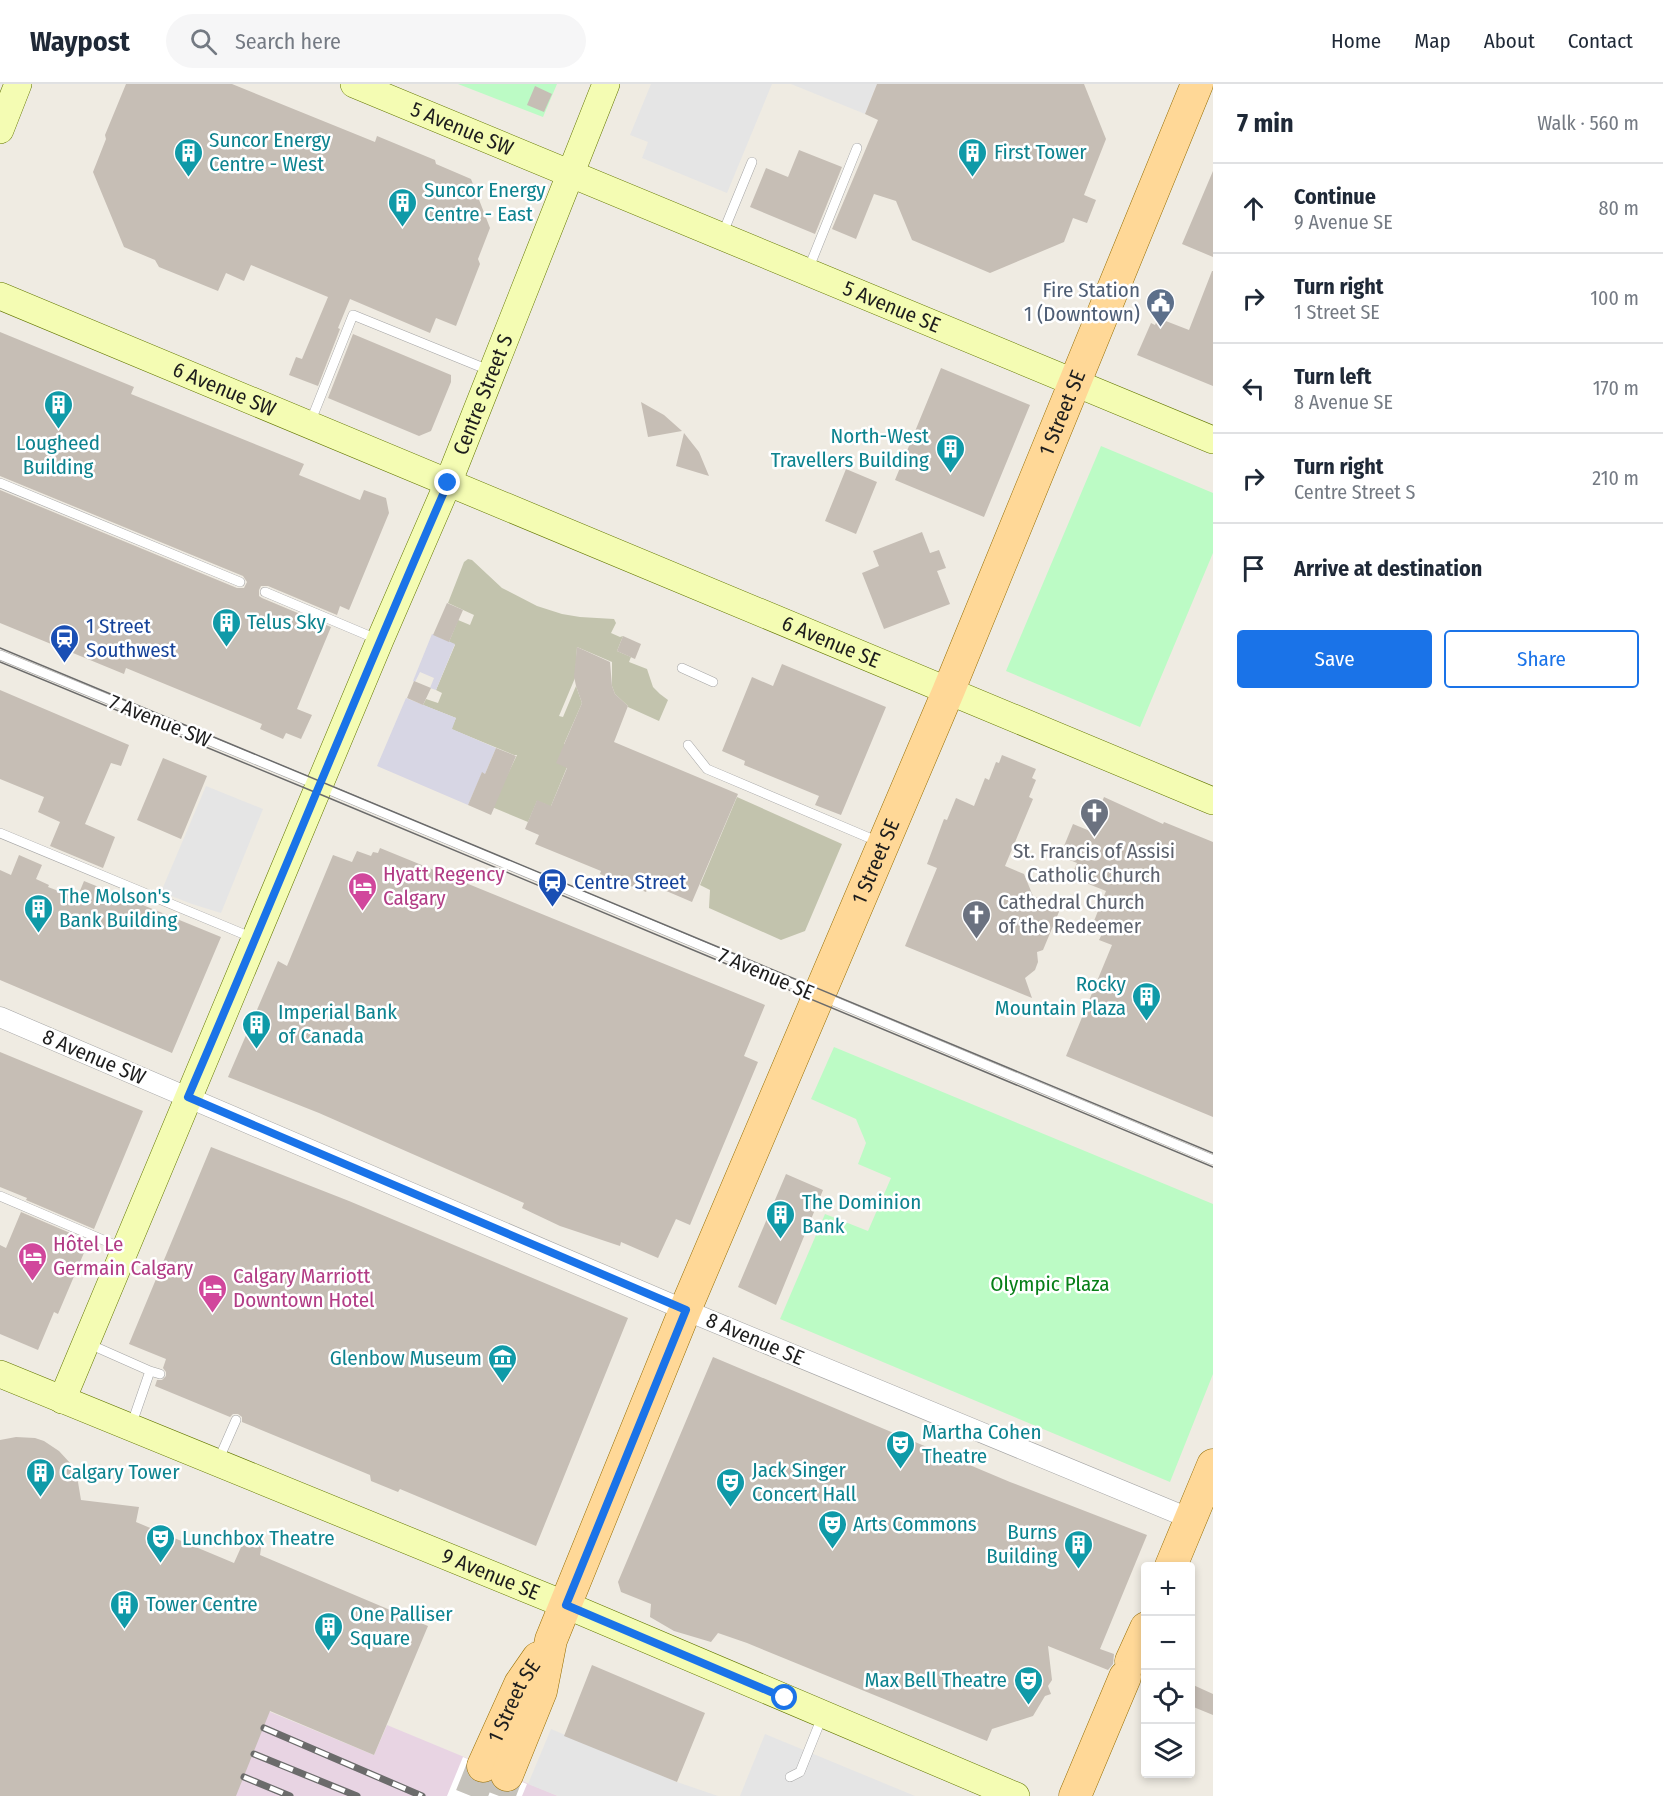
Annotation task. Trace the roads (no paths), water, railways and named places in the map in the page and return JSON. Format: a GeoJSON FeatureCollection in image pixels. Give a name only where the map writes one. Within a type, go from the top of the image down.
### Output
{"type":"FeatureCollection","features":[{"type":"Feature","properties":{"kind":"main road"},"geometry":{"type":"LineString","coordinates":[[0,130],[18,84]]}},
{"type":"Feature","properties":{"kind":"main road","name":"5 Avenue SW"},"geometry":{"type":"LineString","coordinates":[[354,84],[570,173]]}},
{"type":"Feature","properties":{"kind":"main road","name":"Centre Street S"},"geometry":{"type":"LineString","coordinates":[[62,1400],[448,483],[606,84]]}},
{"type":"Feature","properties":{"kind":"main road","name":"1 Street SE"},"geometry":{"type":"LineString","coordinates":[[495,1771],[520,1684],[551,1640],[566,1605],[686,1310],[948,692],[1197,84]]}},
{"type":"Feature","properties":{"kind":"main road","name":"5 Avenue SE"},"geometry":{"type":"LineString","coordinates":[[570,173],[1213,440]]}},
{"type":"Feature","properties":{"kind":"main road","name":"6 Avenue SW"},"geometry":{"type":"LineString","coordinates":[[0,296],[448,483]]}},
{"type":"Feature","properties":{"kind":"main road","name":"6 Avenue SE"},"geometry":{"type":"LineString","coordinates":[[448,483],[1213,801]]}},
{"type":"Feature","properties":{"kind":"main road","name":"9 Avenue SE"},"geometry":{"type":"LineString","coordinates":[[0,1374],[566,1605],[1016,1796]]}},
{"type":"Feature","properties":{"kind":"main road"},"geometry":{"type":"LineString","coordinates":[[1173,1562],[1213,1465]]}},
{"type":"Feature","properties":{"kind":"main road"},"geometry":{"type":"LineString","coordinates":[[1075,1796],[1141,1639]]}},
{"type":"Feature","properties":{"kind":"street","name":"8 Avenue SW"},"geometry":{"type":"LineString","coordinates":[[0,1017],[188,1097]]}},
{"type":"Feature","properties":{"kind":"street","name":"8 Avenue SE"},"geometry":{"type":"LineString","coordinates":[[188,1097],[686,1310],[1191,1519]]}},
{"type":"Feature","properties":{"kind":"lane"},"geometry":{"type":"LineString","coordinates":[[807,272],[857,148]]}},
{"type":"Feature","properties":{"kind":"lane"},"geometry":{"type":"LineString","coordinates":[[722,236],[752,162]]}},
{"type":"Feature","properties":{"kind":"lane"},"geometry":{"type":"LineString","coordinates":[[309,425],[353,315],[492,371]]}},
{"type":"Feature","properties":{"kind":"lane"},"geometry":{"type":"LineString","coordinates":[[0,483],[240,582]]}},
{"type":"Feature","properties":{"kind":"lane"},"geometry":{"type":"LineString","coordinates":[[265,592],[380,640]]}},
{"type":"Feature","properties":{"kind":"lane","name":"7 Avenue SW"},"geometry":{"type":"LineString","coordinates":[[0,655],[320,786]]}},
{"type":"Feature","properties":{"kind":"lane"},"geometry":{"type":"LineString","coordinates":[[682,668],[713,682]]}},
{"type":"Feature","properties":{"kind":"lane"},"geometry":{"type":"LineString","coordinates":[[688,745],[707,769],[884,844]]}},
{"type":"Feature","properties":{"kind":"lane","name":"7 Avenue SE"},"geometry":{"type":"LineString","coordinates":[[320,786],[1213,1160]]}},
{"type":"Feature","properties":{"kind":"lane"},"geometry":{"type":"LineString","coordinates":[[0,833],[255,939]]}},
{"type":"Feature","properties":{"kind":"lane"},"geometry":{"type":"LineString","coordinates":[[0,1196],[124,1249]]}},
{"type":"Feature","properties":{"kind":"lane"},"geometry":{"type":"LineString","coordinates":[[86,1343],[160,1374]]}},
{"type":"Feature","properties":{"kind":"lane"},"geometry":{"type":"LineString","coordinates":[[131,1428],[150,1371]]}},
{"type":"Feature","properties":{"kind":"lane"},"geometry":{"type":"LineString","coordinates":[[217,1464],[236,1420]]}},
{"type":"Feature","properties":{"kind":"lane"},"geometry":{"type":"LineString","coordinates":[[790,1777],[800,1772],[823,1714]]}},
{"type":"Feature","properties":{"kind":"tunnel"},"geometry":{"type":"LineString","coordinates":[[471,1796],[483,1766]]}},
{"type":"Feature","properties":{"kind":"tunnel"},"geometry":{"type":"LineString","coordinates":[[499,1796],[507,1775]]}},
{"type":"Feature","properties":{"kind":"tram line"},"geometry":{"type":"LineString","coordinates":[[0,648],[1213,1153]]}},
{"type":"Feature","properties":{"kind":"tram line"},"geometry":{"type":"LineString","coordinates":[[0,662],[1213,1167]]}},
{"type":"Feature","properties":{"kind":"railway"},"geometry":{"type":"LineString","coordinates":[[264,1728],[422,1796]]}},
{"type":"Feature","properties":{"kind":"railway"},"geometry":{"type":"LineString","coordinates":[[254,1754],[357,1796]]}},
{"type":"Feature","properties":{"kind":"railway"},"geometry":{"type":"LineString","coordinates":[[244,1777],[290,1796]]}},
{"type":"Feature","properties":{"kind":"place","name":"Suncor Energy Centre - West"},"geometry":{"type":"Point","coordinates":[188,178]}},
{"type":"Feature","properties":{"kind":"place","name":"First Tower"},"geometry":{"type":"Point","coordinates":[973,178]}},
{"type":"Feature","properties":{"kind":"place","name":"Suncor Energy Centre - East"},"geometry":{"type":"Point","coordinates":[403,228]}},
{"type":"Feature","properties":{"kind":"place","name":"Fire Station 1 (Downtown)"},"geometry":{"type":"Point","coordinates":[1161,328]}},
{"type":"Feature","properties":{"kind":"place","name":"Lougheed Building"},"geometry":{"type":"Point","coordinates":[58,430]}},
{"type":"Feature","properties":{"kind":"place","name":"North-West Travellers Building"},"geometry":{"type":"Point","coordinates":[950,474]}},
{"type":"Feature","properties":{"kind":"place","name":"Telus Sky"},"geometry":{"type":"Point","coordinates":[226,648]}},
{"type":"Feature","properties":{"kind":"place","name":"1 Street Southwest"},"geometry":{"type":"Point","coordinates":[65,664]}},
{"type":"Feature","properties":{"kind":"place","name":"St. Francis of Assisi Catholic Church"},"geometry":{"type":"Point","coordinates":[1094,838]}},
{"type":"Feature","properties":{"kind":"place","name":"Centre Street"},"geometry":{"type":"Point","coordinates":[553,908]}},
{"type":"Feature","properties":{"kind":"place","name":"Hyatt Regency Calgary"},"geometry":{"type":"Point","coordinates":[362,912]}},
{"type":"Feature","properties":{"kind":"place","name":"The Molson's Bank Building"},"geometry":{"type":"Point","coordinates":[38,934]}},
{"type":"Feature","properties":{"kind":"place","name":"Cathedral Church of the Redeemer"},"geometry":{"type":"Point","coordinates":[977,940]}},
{"type":"Feature","properties":{"kind":"place","name":"Rocky Mountain Plaza"},"geometry":{"type":"Point","coordinates":[1147,1022]}},
{"type":"Feature","properties":{"kind":"place","name":"Imperial Bank of Canada"},"geometry":{"type":"Point","coordinates":[257,1050]}},
{"type":"Feature","properties":{"kind":"place","name":"The Dominion Bank"},"geometry":{"type":"Point","coordinates":[781,1240]}},
{"type":"Feature","properties":{"kind":"place","name":"Hôtel Le Germain Calgary"},"geometry":{"type":"Point","coordinates":[32,1282]}},
{"type":"Feature","properties":{"kind":"place","name":"Calgary Marriott Downtown Hotel"},"geometry":{"type":"Point","coordinates":[212,1314]}},
{"type":"Feature","properties":{"kind":"place","name":"Glenbow Museum"},"geometry":{"type":"Point","coordinates":[503,1384]}},
{"type":"Feature","properties":{"kind":"place","name":"Martha Cohen Theatre"},"geometry":{"type":"Point","coordinates":[901,1470]}},
{"type":"Feature","properties":{"kind":"place","name":"Calgary Tower"},"geometry":{"type":"Point","coordinates":[40,1498]}},
{"type":"Feature","properties":{"kind":"place","name":"Jack Singer Concert Hall"},"geometry":{"type":"Point","coordinates":[731,1508]}},
{"type":"Feature","properties":{"kind":"place","name":"Arts Commons"},"geometry":{"type":"Point","coordinates":[832,1550]}},
{"type":"Feature","properties":{"kind":"place","name":"Lunchbox Theatre"},"geometry":{"type":"Point","coordinates":[161,1564]}},
{"type":"Feature","properties":{"kind":"place","name":"Burns Building"},"geometry":{"type":"Point","coordinates":[1078,1570]}},
{"type":"Feature","properties":{"kind":"place","name":"Tower Centre"},"geometry":{"type":"Point","coordinates":[125,1630]}},
{"type":"Feature","properties":{"kind":"place","name":"One Palliser Square"},"geometry":{"type":"Point","coordinates":[329,1652]}},
{"type":"Feature","properties":{"kind":"place","name":"Max Bell Theatre"},"geometry":{"type":"Point","coordinates":[1028,1706]}},
{"type":"Feature","properties":{"kind":"park label","name":"Olympic Plaza"},"geometry":{"type":"Point","coordinates":[1050,1284]}}]}
